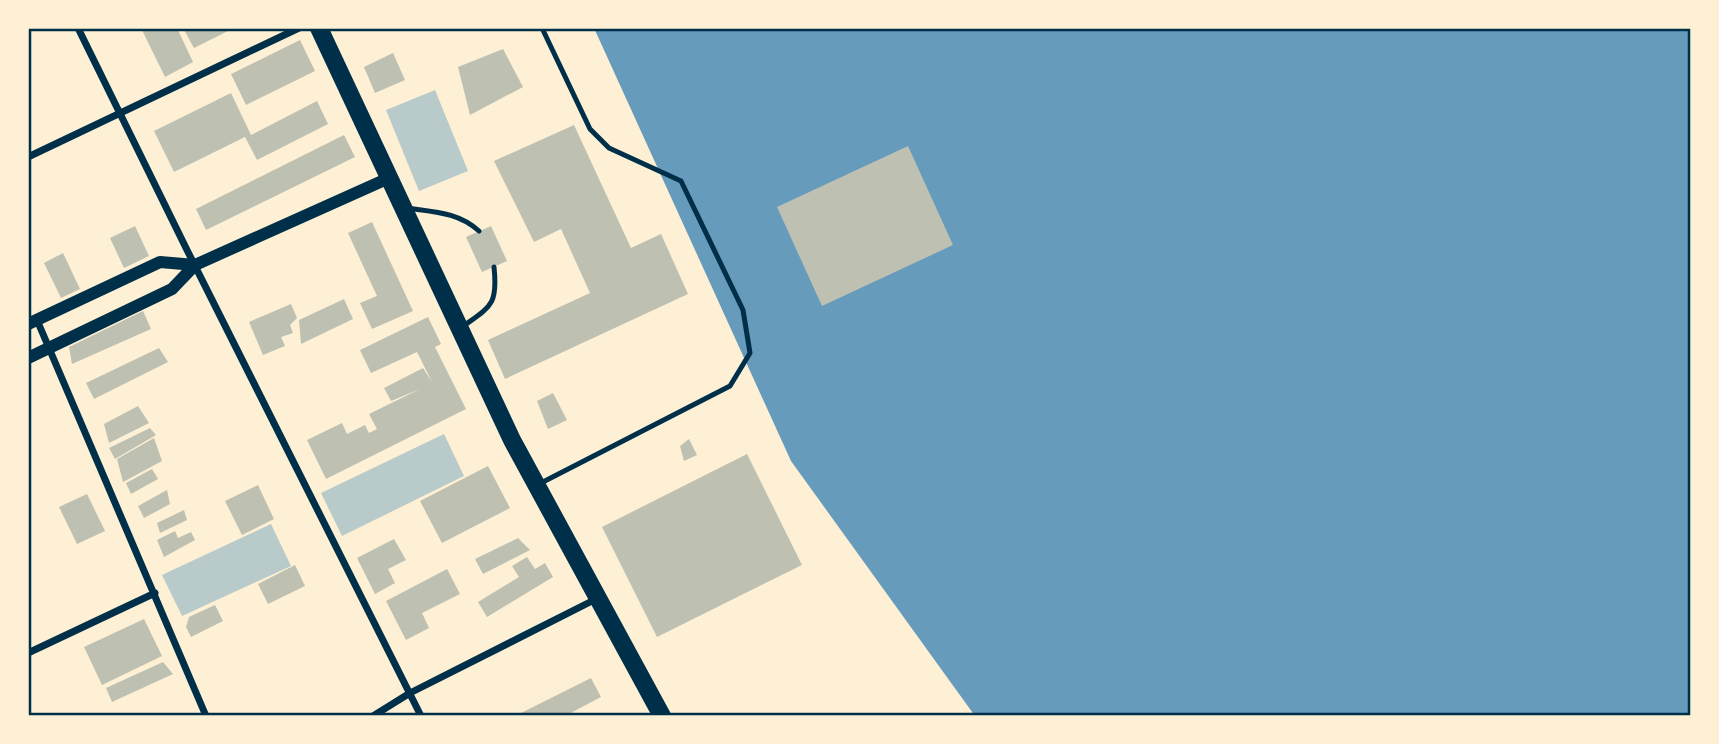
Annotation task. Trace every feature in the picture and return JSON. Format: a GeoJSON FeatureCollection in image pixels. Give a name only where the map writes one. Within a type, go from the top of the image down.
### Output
{"type":"FeatureCollection","features":[{"type":"Feature","properties":{"kind":"main road"},"geometry":{"type":"LineString","coordinates":[[319,28],[512,440],[662,716]]}},
{"type":"Feature","properties":{"kind":"street"},"geometry":{"type":"LineString","coordinates":[[78,28],[421,716]]}},
{"type":"Feature","properties":{"kind":"street"},"geometry":{"type":"LineString","coordinates":[[28,157],[299,28]]}},
{"type":"Feature","properties":{"kind":"street"},"geometry":{"type":"LineString","coordinates":[[28,358],[172,289],[195,265],[389,178]]}},
{"type":"Feature","properties":{"kind":"street"},"geometry":{"type":"LineString","coordinates":[[195,265],[160,262],[33,322],[48,348],[206,716]]}},
{"type":"Feature","properties":{"kind":"street"},"geometry":{"type":"LineString","coordinates":[[28,653],[155,593]]}},
{"type":"Feature","properties":{"kind":"street"},"geometry":{"type":"LineString","coordinates":[[373,716],[410,693],[599,598]]}},
{"type":"Feature","properties":{"kind":"lane"},"geometry":{"type":"LineString","coordinates":[[537,485],[730,386],[750,353],[743,310],[681,181],[609,148],[590,129],[542,28]]}},
{"type":"Feature","properties":{"kind":"lane"},"geometry":{"type":"LineString","coordinates":[[403,208],[454,215],[469,222],[479,231]]}},
{"type":"Feature","properties":{"kind":"lane"},"geometry":{"type":"LineString","coordinates":[[460,329],[490,307],[496,288],[494,267]]}},
{"type":"Feature","properties":{"kind":"shaded area"},"geometry":{"type":"Polygon","coordinates":[[[435,90],[468,171],[419,191],[386,110],[435,90]]]}},
{"type":"Feature","properties":{"kind":"shaded area"},"geometry":{"type":"Polygon","coordinates":[[[444,434],[464,476],[342,536],[321,493],[444,434]]]}},
{"type":"Feature","properties":{"kind":"shaded area"},"geometry":{"type":"Polygon","coordinates":[[[271,524],[291,566],[182,616],[162,575],[271,524]]]}},
{"type":"Feature","properties":{"kind":"water"},"geometry":{"type":"Polygon","coordinates":[[[594,28],[1691,28],[1691,716],[975,716],[791,461],[594,28]]]}},
{"type":"Feature","properties":{"kind":"building"},"geometry":{"type":"Polygon","coordinates":[[[141,28],[177,28],[193,62],[165,77],[141,28]]]}},
{"type":"Feature","properties":{"kind":"building"},"geometry":{"type":"Polygon","coordinates":[[[183,28],[234,28],[194,48],[183,28]]]}},
{"type":"Feature","properties":{"kind":"building"},"geometry":{"type":"Polygon","coordinates":[[[300,40],[315,71],[246,105],[231,74],[300,40]]]}},
{"type":"Feature","properties":{"kind":"building"},"geometry":{"type":"Polygon","coordinates":[[[503,49],[523,87],[470,115],[458,67],[503,49]]]}},
{"type":"Feature","properties":{"kind":"building"},"geometry":{"type":"Polygon","coordinates":[[[393,53],[405,80],[375,93],[364,67],[393,53]]]}},
{"type":"Feature","properties":{"kind":"building"},"geometry":{"type":"Polygon","coordinates":[[[231,93],[251,135],[317,101],[328,124],[257,160],[245,137],[174,172],[154,131],[231,93]]]}},
{"type":"Feature","properties":{"kind":"building"},"geometry":{"type":"Polygon","coordinates":[[[574,125],[631,248],[661,234],[688,294],[505,379],[488,340],[590,293],[561,229],[534,242],[494,161],[574,125]]]}},
{"type":"Feature","properties":{"kind":"building"},"geometry":{"type":"Polygon","coordinates":[[[344,135],[355,157],[206,230],[196,209],[344,135]]]}},
{"type":"Feature","properties":{"kind":"building"},"geometry":{"type":"Polygon","coordinates":[[[908,146],[953,245],[822,306],[777,207],[908,146]]]}},
{"type":"Feature","properties":{"kind":"building"},"geometry":{"type":"Polygon","coordinates":[[[372,222],[413,311],[372,329],[360,303],[377,296],[348,233],[372,222]]]}},
{"type":"Feature","properties":{"kind":"building"},"geometry":{"type":"Polygon","coordinates":[[[135,226],[149,256],[124,268],[110,238],[135,226]]]}},
{"type":"Feature","properties":{"kind":"building"},"geometry":{"type":"Polygon","coordinates":[[[491,226],[507,261],[482,272],[466,237],[491,226]]]}},
{"type":"Feature","properties":{"kind":"building"},"geometry":{"type":"Polygon","coordinates":[[[63,253],[80,289],[61,298],[44,263],[63,253]]]}},
{"type":"Feature","properties":{"kind":"building"},"geometry":{"type":"Polygon","coordinates":[[[344,299],[353,319],[301,344],[299,320],[344,299]]]}},
{"type":"Feature","properties":{"kind":"building"},"geometry":{"type":"Polygon","coordinates":[[[291,304],[297,318],[290,325],[293,333],[281,337],[285,346],[263,355],[249,322],[291,304]]]}},
{"type":"Feature","properties":{"kind":"building"},"geometry":{"type":"Polygon","coordinates":[[[143,311],[151,329],[72,364],[69,347],[143,311]]]}},
{"type":"Feature","properties":{"kind":"building"},"geometry":{"type":"Polygon","coordinates":[[[428,317],[441,344],[435,347],[466,409],[326,479],[307,440],[342,423],[347,434],[365,425],[369,433],[377,429],[369,414],[420,389],[391,401],[384,388],[423,368],[432,382],[417,352],[371,373],[360,350],[428,317]]]}},
{"type":"Feature","properties":{"kind":"building"},"geometry":{"type":"Polygon","coordinates":[[[159,348],[168,362],[94,399],[86,383],[159,348]]]}},
{"type":"Feature","properties":{"kind":"building"},"geometry":{"type":"Polygon","coordinates":[[[553,393],[567,420],[548,429],[537,401],[553,393]]]}},
{"type":"Feature","properties":{"kind":"building"},"geometry":{"type":"Polygon","coordinates":[[[138,406],[149,423],[109,443],[104,424],[138,406]]]}},
{"type":"Feature","properties":{"kind":"building"},"geometry":{"type":"Polygon","coordinates":[[[150,428],[156,435],[115,459],[109,448],[150,428]]]}},
{"type":"Feature","properties":{"kind":"building"},"geometry":{"type":"Polygon","coordinates":[[[154,438],[162,461],[123,482],[117,459],[154,438]]]}},
{"type":"Feature","properties":{"kind":"building"},"geometry":{"type":"Polygon","coordinates":[[[689,439],[697,455],[684,461],[680,446],[689,439]]]}},
{"type":"Feature","properties":{"kind":"building"},"geometry":{"type":"Polygon","coordinates":[[[747,454],[802,565],[657,637],[602,527],[747,454]]]}},
{"type":"Feature","properties":{"kind":"building"},"geometry":{"type":"Polygon","coordinates":[[[488,466],[510,508],[442,543],[420,501],[488,466]]]}},
{"type":"Feature","properties":{"kind":"building"},"geometry":{"type":"Polygon","coordinates":[[[152,469],[158,479],[131,494],[126,483],[152,469]]]}},
{"type":"Feature","properties":{"kind":"building"},"geometry":{"type":"Polygon","coordinates":[[[258,485],[274,519],[242,535],[225,501],[258,485]]]}},
{"type":"Feature","properties":{"kind":"building"},"geometry":{"type":"Polygon","coordinates":[[[167,490],[170,504],[144,518],[138,506],[167,490]]]}},
{"type":"Feature","properties":{"kind":"building"},"geometry":{"type":"Polygon","coordinates":[[[87,494],[105,531],[77,544],[59,507],[87,494]]]}},
{"type":"Feature","properties":{"kind":"building"},"geometry":{"type":"Polygon","coordinates":[[[184,510],[187,520],[160,533],[157,523],[184,510]]]}},
{"type":"Feature","properties":{"kind":"building"},"geometry":{"type":"Polygon","coordinates":[[[175,531],[178,538],[191,532],[195,540],[164,557],[157,540],[175,531]]]}},
{"type":"Feature","properties":{"kind":"building"},"geometry":{"type":"Polygon","coordinates":[[[518,538],[530,550],[483,574],[475,559],[518,538]]]}},
{"type":"Feature","properties":{"kind":"building"},"geometry":{"type":"Polygon","coordinates":[[[394,539],[406,560],[388,569],[395,583],[375,594],[357,558],[394,539]]]}},
{"type":"Feature","properties":{"kind":"building"},"geometry":{"type":"Polygon","coordinates":[[[527,557],[535,569],[545,563],[553,577],[487,617],[478,602],[519,577],[512,566],[527,557]]]}},
{"type":"Feature","properties":{"kind":"building"},"geometry":{"type":"Polygon","coordinates":[[[295,565],[305,586],[268,604],[258,584],[295,565]]]}},
{"type":"Feature","properties":{"kind":"building"},"geometry":{"type":"Polygon","coordinates":[[[447,569],[460,594],[422,613],[429,628],[406,640],[386,601],[447,569]]]}},
{"type":"Feature","properties":{"kind":"building"},"geometry":{"type":"Polygon","coordinates":[[[215,605],[223,621],[191,637],[186,627],[189,617],[215,605]]]}},
{"type":"Feature","properties":{"kind":"building"},"geometry":{"type":"Polygon","coordinates":[[[144,619],[162,656],[102,685],[84,647],[144,619]]]}},
{"type":"Feature","properties":{"kind":"building"},"geometry":{"type":"Polygon","coordinates":[[[163,662],[173,674],[112,702],[106,688],[163,662]]]}},
{"type":"Feature","properties":{"kind":"building"},"geometry":{"type":"Polygon","coordinates":[[[591,678],[601,697],[565,716],[515,716],[591,678]]]}}]}
